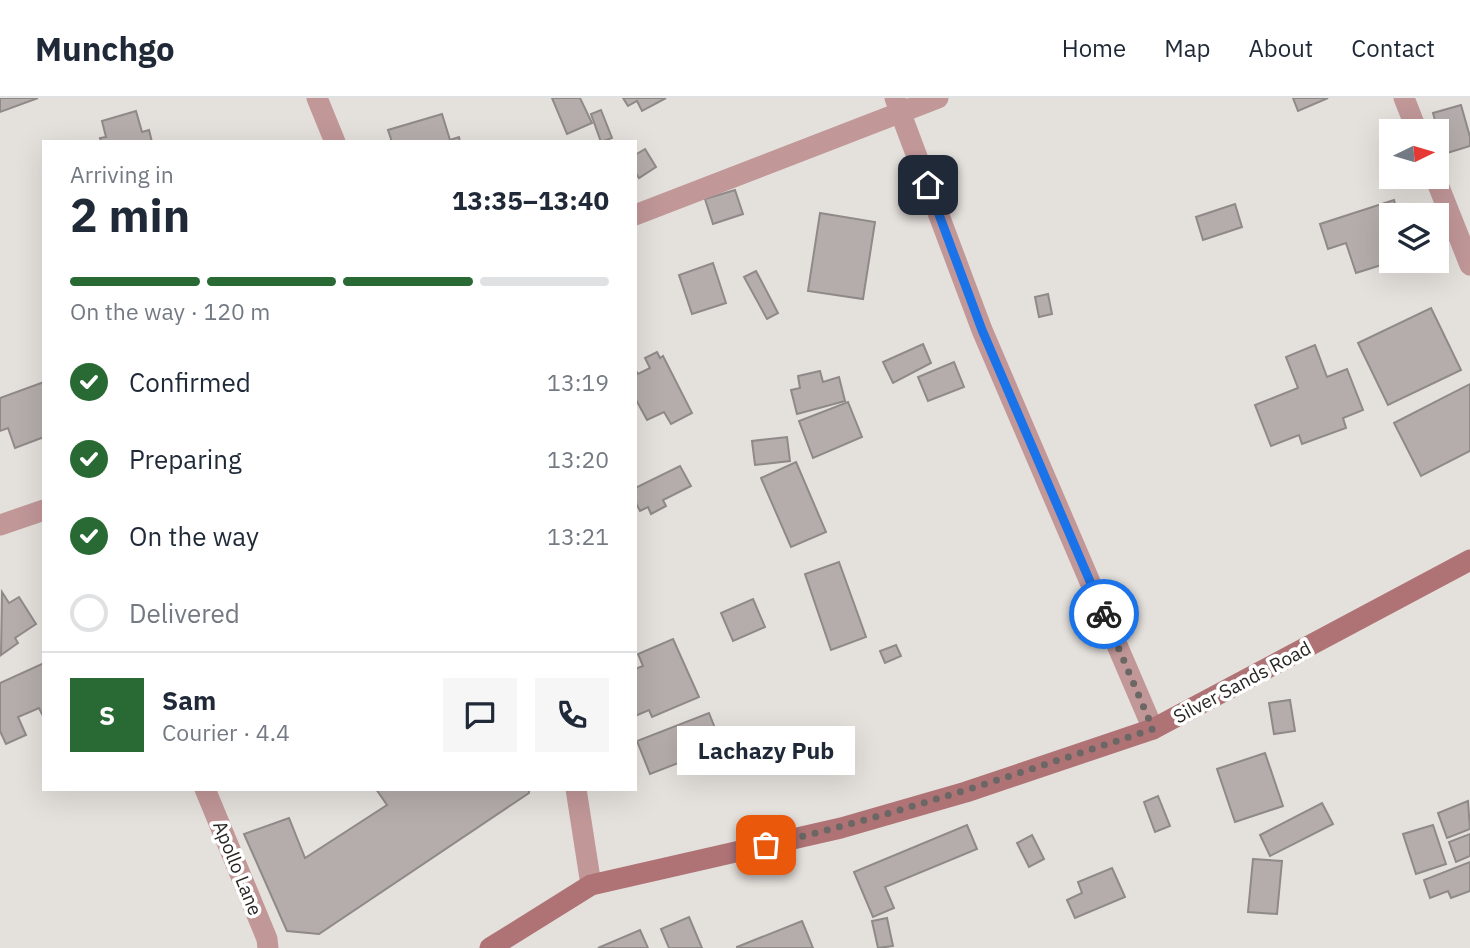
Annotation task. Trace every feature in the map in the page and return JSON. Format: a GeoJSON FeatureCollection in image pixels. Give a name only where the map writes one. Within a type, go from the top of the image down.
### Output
{"type":"FeatureCollection","features":[{"type":"Feature","properties":{"kind":"street"},"geometry":{"type":"LineString","coordinates":[[317,98],[333,140]]}},
{"type":"Feature","properties":{"kind":"street"},"geometry":{"type":"LineString","coordinates":[[637,214],[899,106],[938,98]]}},
{"type":"Feature","properties":{"kind":"street"},"geometry":{"type":"LineString","coordinates":[[1404,98],[1412,119]]}},
{"type":"Feature","properties":{"kind":"street"},"geometry":{"type":"LineString","coordinates":[[899,106],[982,330],[1153,729]]}},
{"type":"Feature","properties":{"kind":"street"},"geometry":{"type":"LineString","coordinates":[[1440,189],[1470,265]]}},
{"type":"Feature","properties":{"kind":"street"},"geometry":{"type":"LineString","coordinates":[[0,525],[42,511]]}},
{"type":"Feature","properties":{"kind":"street","name":"Silver Sands Road"},"geometry":{"type":"LineString","coordinates":[[490,948],[591,885],[841,828],[966,792],[1153,729],[1470,560]]}},
{"type":"Feature","properties":{"kind":"street","name":"Apollo Lane"},"geometry":{"type":"LineString","coordinates":[[206,791],[267,939],[268,948]]}},
{"type":"Feature","properties":{"kind":"street"},"geometry":{"type":"LineString","coordinates":[[576,791],[591,885]]}},
{"type":"Feature","properties":{"kind":"building"},"geometry":{"type":"Polygon","coordinates":[[[0,98],[38,98],[0,112],[0,98]]]}},
{"type":"Feature","properties":{"kind":"building"},"geometry":{"type":"Polygon","coordinates":[[[552,98],[580,98],[592,123],[567,134],[552,98]]]}},
{"type":"Feature","properties":{"kind":"building"},"geometry":{"type":"Polygon","coordinates":[[[623,98],[666,98],[642,111],[637,101],[628,106],[623,98]]]}},
{"type":"Feature","properties":{"kind":"building"},"geometry":{"type":"Polygon","coordinates":[[[1293,98],[1328,98],[1298,111],[1293,98]]]}},
{"type":"Feature","properties":{"kind":"building"},"geometry":{"type":"Polygon","coordinates":[[[1461,105],[1470,146],[1449,152],[1449,119],[1435,119],[1433,113],[1461,105]]]}},
{"type":"Feature","properties":{"kind":"building"},"geometry":{"type":"Polygon","coordinates":[[[601,110],[612,138],[600,140],[591,114],[601,110]]]}},
{"type":"Feature","properties":{"kind":"building"},"geometry":{"type":"Polygon","coordinates":[[[136,111],[142,132],[149,130],[152,140],[100,140],[106,137],[102,121],[136,111]]]}},
{"type":"Feature","properties":{"kind":"building"},"geometry":{"type":"Polygon","coordinates":[[[442,114],[450,140],[391,140],[388,130],[442,114]]]}},
{"type":"Feature","properties":{"kind":"building"},"geometry":{"type":"Polygon","coordinates":[[[645,149],[656,167],[639,178],[637,175],[637,154],[645,149]]]}},
{"type":"Feature","properties":{"kind":"building"},"geometry":{"type":"Polygon","coordinates":[[[735,190],[743,214],[713,224],[705,199],[735,190]]]}},
{"type":"Feature","properties":{"kind":"building"},"geometry":{"type":"Polygon","coordinates":[[[1235,204],[1242,227],[1203,240],[1196,217],[1235,204]]]}},
{"type":"Feature","properties":{"kind":"building"},"geometry":{"type":"Polygon","coordinates":[[[1379,205],[1379,266],[1356,273],[1346,243],[1328,249],[1320,224],[1379,205]]]}},
{"type":"Feature","properties":{"kind":"building"},"geometry":{"type":"Polygon","coordinates":[[[820,213],[875,222],[863,299],[808,291],[820,213]]]}},
{"type":"Feature","properties":{"kind":"building"},"geometry":{"type":"Polygon","coordinates":[[[713,263],[726,303],[692,314],[679,275],[713,263]]]}},
{"type":"Feature","properties":{"kind":"building"},"geometry":{"type":"Polygon","coordinates":[[[756,271],[778,313],[767,319],[744,277],[756,271]]]}},
{"type":"Feature","properties":{"kind":"building"},"geometry":{"type":"Polygon","coordinates":[[[1048,294],[1052,314],[1039,317],[1035,297],[1048,294]]]}},
{"type":"Feature","properties":{"kind":"building"},"geometry":{"type":"Polygon","coordinates":[[[1431,308],[1461,370],[1388,405],[1358,343],[1431,308]]]}},
{"type":"Feature","properties":{"kind":"building"},"geometry":{"type":"Polygon","coordinates":[[[923,344],[931,363],[893,383],[883,362],[923,344]]]}},
{"type":"Feature","properties":{"kind":"building"},"geometry":{"type":"Polygon","coordinates":[[[1315,345],[1327,377],[1347,369],[1363,410],[1343,418],[1346,428],[1302,444],[1299,435],[1271,446],[1255,405],[1298,388],[1286,357],[1315,345]]]}},
{"type":"Feature","properties":{"kind":"building"},"geometry":{"type":"Polygon","coordinates":[[[657,352],[660,358],[663,356],[692,413],[671,424],[664,412],[647,420],[637,402],[637,372],[650,368],[645,358],[657,352]]]}},
{"type":"Feature","properties":{"kind":"building"},"geometry":{"type":"Polygon","coordinates":[[[954,362],[964,387],[928,401],[918,377],[954,362]]]}},
{"type":"Feature","properties":{"kind":"building"},"geometry":{"type":"Polygon","coordinates":[[[820,371],[823,382],[839,377],[845,401],[797,414],[791,390],[800,388],[798,376],[820,371]]]}},
{"type":"Feature","properties":{"kind":"building"},"geometry":{"type":"Polygon","coordinates":[[[42,383],[42,438],[15,448],[8,428],[0,431],[0,398],[42,383]]]}},
{"type":"Feature","properties":{"kind":"building"},"geometry":{"type":"Polygon","coordinates":[[[1470,384],[1470,451],[1421,476],[1394,423],[1470,384]]]}},
{"type":"Feature","properties":{"kind":"building"},"geometry":{"type":"Polygon","coordinates":[[[848,402],[862,437],[813,458],[799,421],[848,402]]]}},
{"type":"Feature","properties":{"kind":"building"},"geometry":{"type":"Polygon","coordinates":[[[787,437],[790,461],[755,465],[752,441],[787,437]]]}},
{"type":"Feature","properties":{"kind":"building"},"geometry":{"type":"Polygon","coordinates":[[[796,462],[826,532],[791,547],[761,478],[796,462]]]}},
{"type":"Feature","properties":{"kind":"building"},"geometry":{"type":"Polygon","coordinates":[[[680,466],[691,486],[663,500],[666,506],[651,514],[648,507],[640,511],[637,505],[637,487],[680,466]]]}},
{"type":"Feature","properties":{"kind":"building"},"geometry":{"type":"Polygon","coordinates":[[[839,562],[866,637],[831,650],[805,574],[839,562]]]}},
{"type":"Feature","properties":{"kind":"building"},"geometry":{"type":"Polygon","coordinates":[[[2,592],[9,603],[19,597],[36,624],[15,638],[18,643],[1,655],[2,592]]]}},
{"type":"Feature","properties":{"kind":"building"},"geometry":{"type":"Polygon","coordinates":[[[753,599],[765,627],[733,641],[721,613],[753,599]]]}},
{"type":"Feature","properties":{"kind":"building"},"geometry":{"type":"Polygon","coordinates":[[[673,639],[699,697],[652,717],[649,710],[637,715],[637,668],[643,666],[638,654],[673,639]]]}},
{"type":"Feature","properties":{"kind":"building"},"geometry":{"type":"Polygon","coordinates":[[[896,645],[901,656],[885,663],[880,651],[896,645]]]}},
{"type":"Feature","properties":{"kind":"building"},"geometry":{"type":"Polygon","coordinates":[[[42,664],[42,714],[39,708],[18,717],[26,735],[6,744],[0,731],[0,683],[42,664]]]}},
{"type":"Feature","properties":{"kind":"building"},"geometry":{"type":"Polygon","coordinates":[[[1290,700],[1295,731],[1274,734],[1269,703],[1290,700]]]}},
{"type":"Feature","properties":{"kind":"building"},"geometry":{"type":"Polygon","coordinates":[[[709,713],[722,746],[650,774],[637,741],[709,713]]]}},
{"type":"Feature","properties":{"kind":"building"},"geometry":{"type":"Polygon","coordinates":[[[1265,753],[1283,806],[1235,822],[1217,769],[1265,753]]]}},
{"type":"Feature","properties":{"kind":"building"},"geometry":{"type":"Polygon","coordinates":[[[377,791],[529,791],[319,934],[287,931],[244,834],[289,818],[305,858],[387,805],[377,791]]]}},
{"type":"Feature","properties":{"kind":"building"},"geometry":{"type":"Polygon","coordinates":[[[1158,796],[1170,826],[1155,832],[1144,802],[1158,796]]]}},
{"type":"Feature","properties":{"kind":"building"},"geometry":{"type":"Polygon","coordinates":[[[1468,801],[1470,829],[1447,838],[1438,813],[1468,801]]]}},
{"type":"Feature","properties":{"kind":"building"},"geometry":{"type":"Polygon","coordinates":[[[1322,803],[1333,824],[1270,856],[1260,835],[1322,803]]]}},
{"type":"Feature","properties":{"kind":"building"},"geometry":{"type":"Polygon","coordinates":[[[967,825],[977,849],[885,887],[894,908],[873,917],[854,872],[967,825]]]}},
{"type":"Feature","properties":{"kind":"building"},"geometry":{"type":"Polygon","coordinates":[[[1433,825],[1446,864],[1416,874],[1403,834],[1433,825]]]}},
{"type":"Feature","properties":{"kind":"building"},"geometry":{"type":"Polygon","coordinates":[[[1470,834],[1470,856],[1456,862],[1449,842],[1470,834]]]}},
{"type":"Feature","properties":{"kind":"building"},"geometry":{"type":"Polygon","coordinates":[[[1032,835],[1044,859],[1029,867],[1017,843],[1032,835]]]}},
{"type":"Feature","properties":{"kind":"building"},"geometry":{"type":"Polygon","coordinates":[[[1253,859],[1282,861],[1277,914],[1248,912],[1253,859]]]}},
{"type":"Feature","properties":{"kind":"building"},"geometry":{"type":"Polygon","coordinates":[[[1470,862],[1470,891],[1451,898],[1448,891],[1430,898],[1424,880],[1470,862]]]}},
{"type":"Feature","properties":{"kind":"building"},"geometry":{"type":"Polygon","coordinates":[[[1112,868],[1125,897],[1075,918],[1067,900],[1082,893],[1078,882],[1112,868]]]}},
{"type":"Feature","properties":{"kind":"building"},"geometry":{"type":"Polygon","coordinates":[[[689,917],[702,948],[669,948],[661,929],[689,917]]]}},
{"type":"Feature","properties":{"kind":"building"},"geometry":{"type":"Polygon","coordinates":[[[887,918],[893,946],[878,948],[872,921],[887,918]]]}},
{"type":"Feature","properties":{"kind":"building"},"geometry":{"type":"Polygon","coordinates":[[[802,921],[813,948],[737,948],[737,947],[802,921]]]}},
{"type":"Feature","properties":{"kind":"building"},"geometry":{"type":"Polygon","coordinates":[[[640,930],[648,948],[598,948],[640,930]]]}},
{"type":"Feature","properties":{"kind":"way so far"},"geometry":{"type":"LineString","coordinates":[[766,845],[841,828],[966,792],[1153,729],[1104,614]]}},
{"type":"Feature","properties":{"kind":"place","name":"Lachazy Pub"},"geometry":{"type":"Point","coordinates":[766,845]}},
{"type":"Feature","properties":{"kind":"route"},"geometry":{"type":"LineString","coordinates":[[928,185],[982,330],[1104,614]]}}]}
